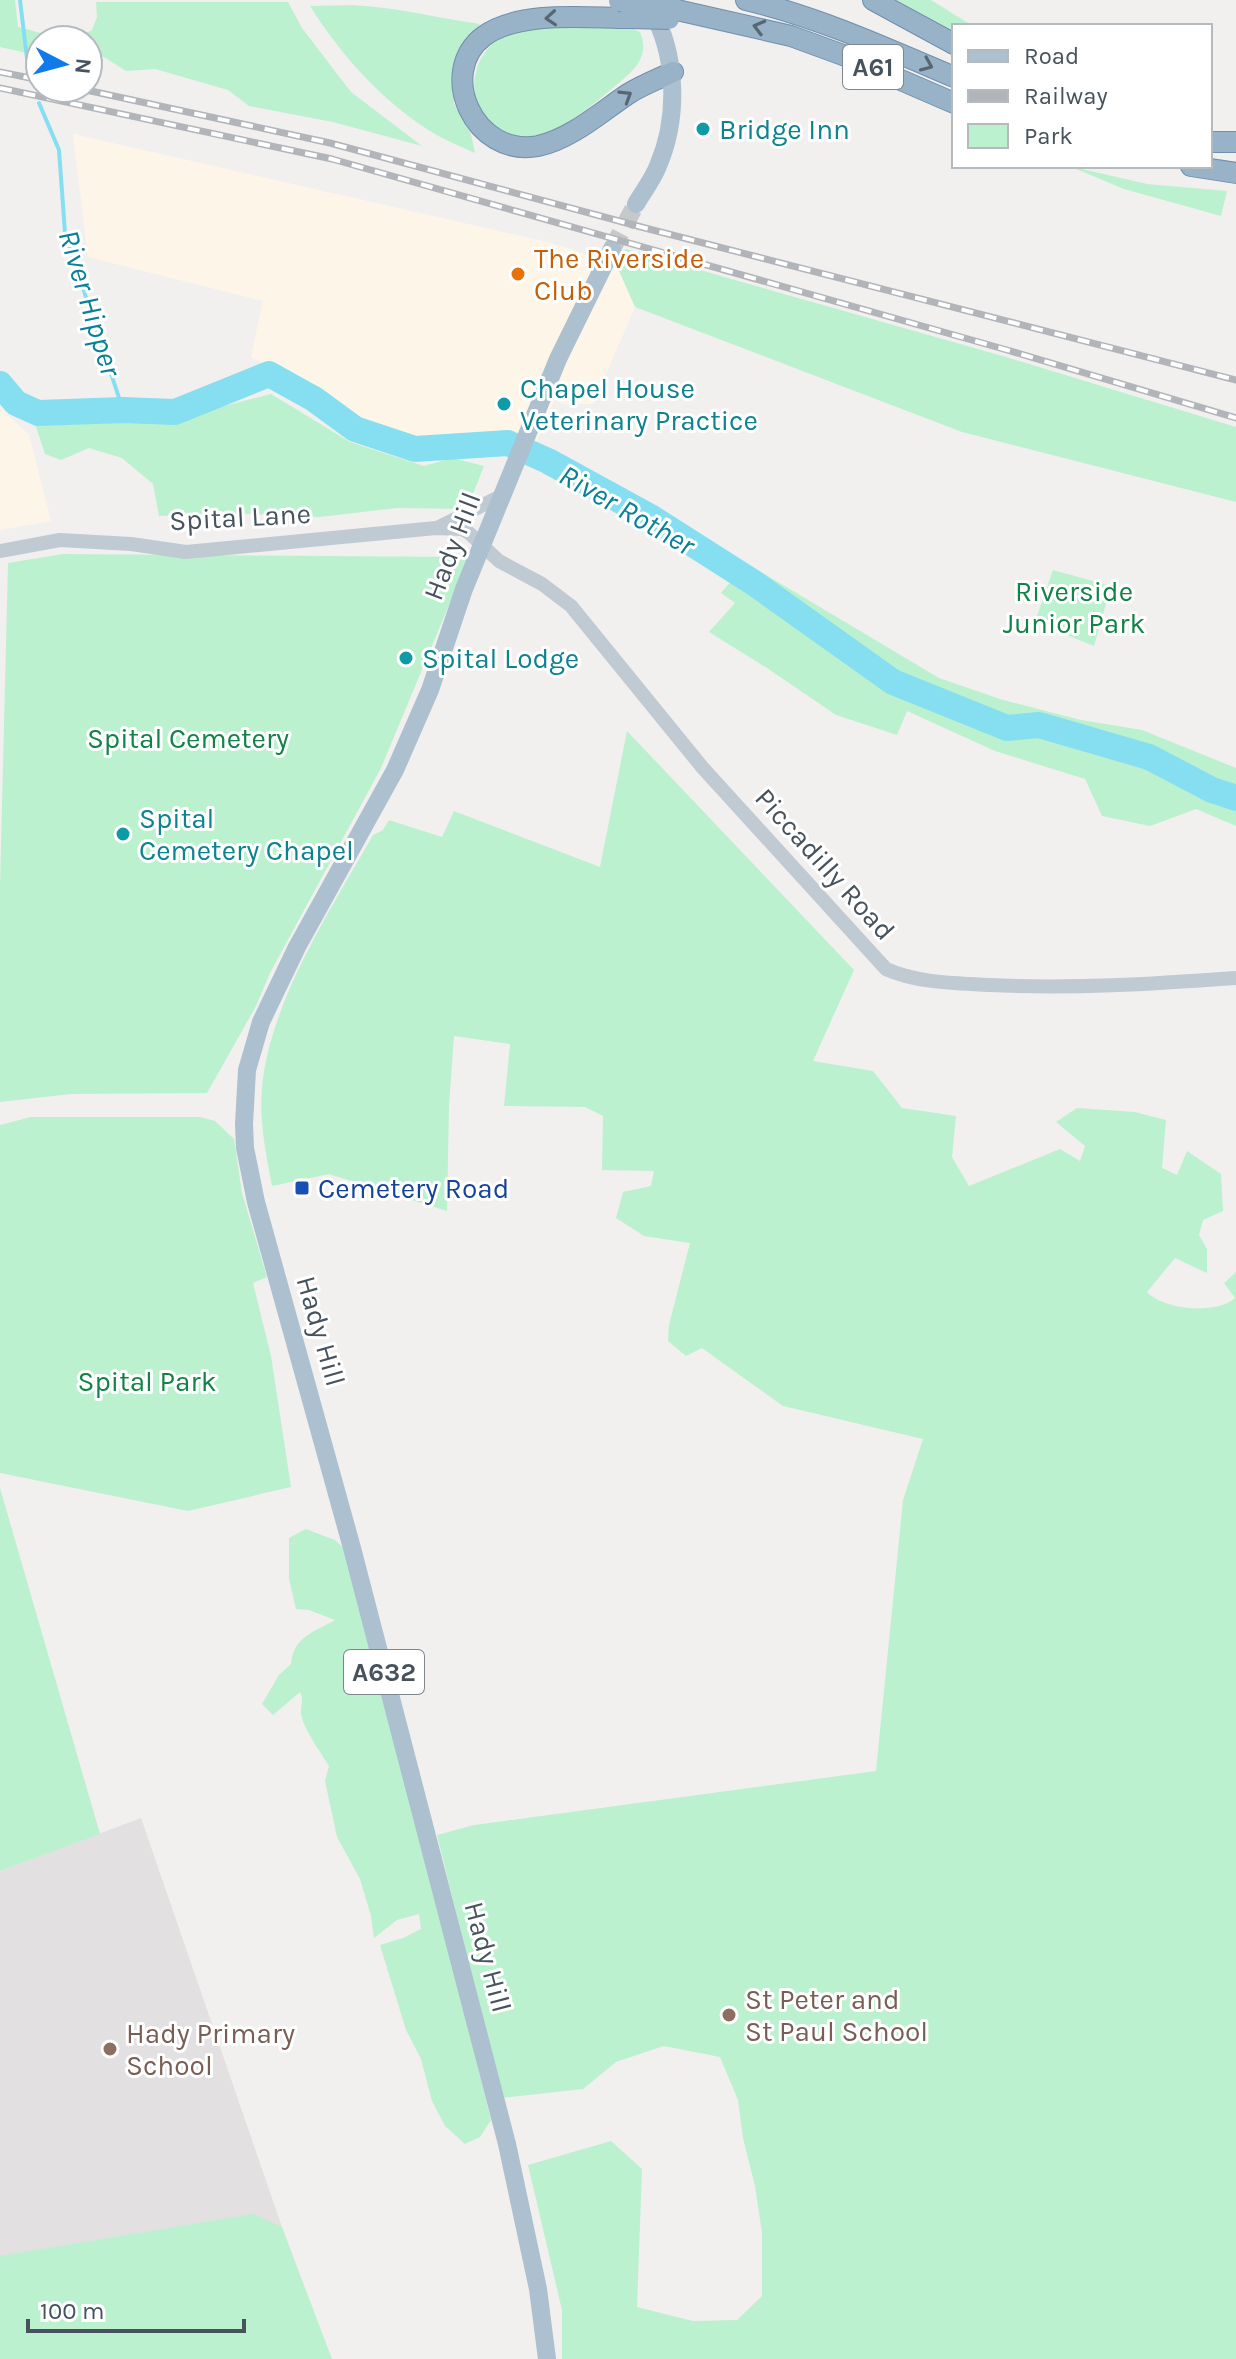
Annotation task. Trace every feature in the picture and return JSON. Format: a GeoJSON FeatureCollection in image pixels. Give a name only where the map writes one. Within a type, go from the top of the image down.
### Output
{"type":"FeatureCollection","features":[{"type":"Feature","properties":{"kind":"highway","name":"A61"},"geometry":{"type":"LineString","coordinates":[[608,0],[624,9],[727,19],[791,36],[952,102]]}},
{"type":"Feature","properties":{"kind":"highway","name":"A61"},"geometry":{"type":"LineString","coordinates":[[746,0],[853,34],[952,76]]}},
{"type":"Feature","properties":{"kind":"highway"},"geometry":{"type":"LineString","coordinates":[[873,0],[952,43]]}},
{"type":"Feature","properties":{"kind":"highway"},"geometry":{"type":"LineString","coordinates":[[624,9],[517,22],[483,36],[465,65],[463,81],[474,120],[498,142],[516,147],[536,146],[555,141],[632,92],[673,72]]}},
{"type":"Feature","properties":{"kind":"highway"},"geometry":{"type":"LineString","coordinates":[[1212,142],[1236,142]]}},
{"type":"Feature","properties":{"kind":"highway"},"geometry":{"type":"LineString","coordinates":[[1212,165],[1236,164]]}},
{"type":"Feature","properties":{"kind":"highway"},"geometry":{"type":"LineString","coordinates":[[1204,168],[1236,173]]}},
{"type":"Feature","properties":{"kind":"main road"},"geometry":{"type":"LineString","coordinates":[[636,204],[658,167],[666,141],[673,72],[668,44],[646,0]]}},
{"type":"Feature","properties":{"kind":"main road","name":"Hady Hill"},"geometry":{"type":"LineString","coordinates":[[547,2359],[538,2289],[507,2144],[348,1533],[258,1210],[245,1148],[247,1070],[261,1022],[297,947],[395,770],[430,690],[482,544],[558,359],[612,249]]}},
{"type":"Feature","properties":{"kind":"street","name":"Spital Lane"},"geometry":{"type":"LineString","coordinates":[[436,528],[501,496]]}},
{"type":"Feature","properties":{"kind":"street","name":"Spital Lane"},"geometry":{"type":"LineString","coordinates":[[0,551],[60,540],[131,544],[186,552],[436,528],[462,529],[482,544]]}},
{"type":"Feature","properties":{"kind":"street","name":"Piccadilly Road"},"geometry":{"type":"LineString","coordinates":[[482,544],[499,561],[542,584],[571,606],[702,767],[886,969],[902,976],[956,983],[1055,988],[1125,987],[1236,978]]}},
{"type":"Feature","properties":{"kind":"shaded area"},"geometry":{"type":"Polygon","coordinates":[[[73,134],[552,243],[616,264],[635,307],[593,404],[565,404],[554,400],[534,448],[501,433],[416,439],[362,421],[304,384],[251,357],[263,301],[88,257],[73,134]]]}},
{"type":"Feature","properties":{"kind":"shaded area"},"geometry":{"type":"Polygon","coordinates":[[[0,408],[29,435],[51,521],[0,530],[0,408]]]}},
{"type":"Feature","properties":{"kind":"shaded area","name":"Hady Primary School"},"geometry":{"type":"Polygon","coordinates":[[[141,1818],[282,2227],[0,2272],[0,1871],[141,1818]]]}},
{"type":"Feature","properties":{"kind":"green space"},"geometry":{"type":"Polygon","coordinates":[[[0,0],[15,0],[18,27],[24,29],[24,52],[0,47],[0,0]]]}},
{"type":"Feature","properties":{"kind":"green space"},"geometry":{"type":"Polygon","coordinates":[[[896,0],[931,0],[970,24],[952,24],[952,31],[896,0]]]}},
{"type":"Feature","properties":{"kind":"green space"},"geometry":{"type":"Polygon","coordinates":[[[96,2],[288,2],[302,28],[351,92],[422,146],[333,122],[249,106],[228,90],[155,69],[126,71],[104,57],[104,24],[94,24],[96,2]]]}},
{"type":"Feature","properties":{"kind":"green space"},"geometry":{"type":"Polygon","coordinates":[[[352,5],[480,24],[469,35],[454,72],[454,104],[470,130],[475,153],[435,134],[379,91],[335,42],[310,6],[352,5]]]}},
{"type":"Feature","properties":{"kind":"green space"},"geometry":{"type":"Polygon","coordinates":[[[577,25],[640,32],[643,49],[638,64],[596,102],[558,127],[536,135],[515,136],[498,130],[485,118],[477,103],[474,85],[487,49],[504,35],[521,29],[577,25]]]}},
{"type":"Feature","properties":{"kind":"green space"},"geometry":{"type":"Polygon","coordinates":[[[1074,168],[1147,184],[1227,191],[1221,216],[1124,189],[1074,168]]]}},
{"type":"Feature","properties":{"kind":"green space"},"geometry":{"type":"Polygon","coordinates":[[[626,249],[1006,357],[1236,427],[1236,502],[962,432],[635,307],[616,264],[626,249]]]}},
{"type":"Feature","properties":{"kind":"green space"},"geometry":{"type":"Polygon","coordinates":[[[271,394],[350,442],[424,466],[452,458],[484,466],[467,509],[397,508],[320,517],[226,513],[159,516],[153,484],[122,458],[89,448],[61,460],[45,454],[33,418],[171,417],[271,394]]]}},
{"type":"Feature","properties":{"kind":"green space","name":"Spital Cemetery"},"geometry":{"type":"Polygon","coordinates":[[[63,554],[469,557],[381,768],[207,1093],[71,1094],[0,1102],[0,887],[8,563],[63,554]]]}},
{"type":"Feature","properties":{"kind":"green space"},"geometry":{"type":"Polygon","coordinates":[[[746,563],[939,678],[1003,700],[1081,720],[1142,730],[1236,768],[1236,826],[1196,809],[1150,826],[1102,816],[1085,779],[995,751],[907,711],[897,735],[836,715],[709,632],[735,603],[721,593],[746,563]]]}},
{"type":"Feature","properties":{"kind":"green space","name":"Riverside Junior Park"},"geometry":{"type":"Polygon","coordinates":[[[1053,570],[1111,586],[1094,646],[1035,622],[1053,570]]]}},
{"type":"Feature","properties":{"kind":"green space"},"geometry":{"type":"Polygon","coordinates":[[[627,731],[854,970],[813,1061],[873,1071],[902,1108],[956,1116],[952,1157],[969,1186],[1060,1149],[1080,1161],[1085,1146],[1056,1122],[1077,1108],[1135,1112],[1166,1120],[1162,1168],[1177,1175],[1187,1151],[1221,1174],[1223,1211],[1203,1220],[1199,1235],[1207,1249],[1207,1273],[1175,1258],[1147,1292],[1177,1306],[1216,1307],[1235,1298],[1224,1283],[1236,1272],[1236,2359],[562,2359],[562,2310],[528,2165],[611,2141],[642,2169],[637,2307],[693,2321],[737,2320],[762,2296],[762,2233],[738,2100],[720,2057],[664,2046],[616,2062],[583,2089],[502,2098],[437,1835],[474,1825],[876,1771],[903,1500],[923,1439],[783,1406],[702,1348],[686,1356],[668,1341],[669,1325],[690,1243],[644,1236],[616,1218],[623,1192],[651,1186],[654,1171],[602,1170],[603,1116],[585,1107],[504,1106],[510,1044],[454,1036],[447,1211],[329,1174],[272,1186],[261,1100],[267,1055],[289,990],[304,957],[373,835],[383,830],[389,820],[442,837],[454,811],[600,867],[627,731]]]}},
{"type":"Feature","properties":{"kind":"green space","name":"Spital Park"},"geometry":{"type":"Polygon","coordinates":[[[31,1117],[200,1117],[215,1121],[234,1139],[242,1193],[267,1277],[253,1283],[271,1356],[291,1487],[188,1511],[0,1473],[0,1125],[31,1117]]]}},
{"type":"Feature","properties":{"kind":"green space"},"geometry":{"type":"Polygon","coordinates":[[[0,1488],[100,1834],[0,1871],[0,1488]]]}},
{"type":"Feature","properties":{"kind":"green space"},"geometry":{"type":"Polygon","coordinates":[[[306,1529],[335,1540],[350,1554],[491,2120],[480,2137],[465,2144],[445,2126],[432,2101],[421,2059],[406,2030],[380,1945],[421,1929],[419,1914],[397,1920],[374,1938],[360,1879],[337,1837],[325,1781],[329,1766],[304,1723],[300,1692],[273,1715],[262,1704],[279,1675],[291,1664],[300,1641],[335,1620],[309,1610],[296,1609],[289,1579],[289,1538],[306,1529]]]}},
{"type":"Feature","properties":{"kind":"green space"},"geometry":{"type":"Polygon","coordinates":[[[253,2214],[282,2227],[332,2359],[0,2359],[0,2256],[253,2214]]]}},
{"type":"Feature","properties":{"kind":"waterway","name":"River Hipper"},"geometry":{"type":"LineString","coordinates":[[20,0],[24,33]]}},
{"type":"Feature","properties":{"kind":"waterway","name":"River Hipper"},"geometry":{"type":"LineString","coordinates":[[39,104],[59,150],[65,233],[123,410]]}},
{"type":"Feature","properties":{"kind":"waterway","name":"River Rother"},"geometry":{"type":"LineString","coordinates":[[0,384],[16,403],[38,413],[175,412],[269,374],[314,399],[355,429],[415,449],[508,443],[548,461],[652,518],[754,583],[893,682],[1007,728],[1039,725],[1149,757],[1212,790],[1236,798]]}},
{"type":"Feature","properties":{"kind":"tunnel"},"geometry":{"type":"LineString","coordinates":[[612,249],[636,204]]}},
{"type":"Feature","properties":{"kind":"railway"},"geometry":{"type":"LineString","coordinates":[[0,72],[24,77]]}},
{"type":"Feature","properties":{"kind":"railway"},"geometry":{"type":"LineString","coordinates":[[0,88],[332,159],[1236,418]]}},
{"type":"Feature","properties":{"kind":"railway"},"geometry":{"type":"LineString","coordinates":[[104,94],[330,143],[645,228],[1236,380]]}},
{"type":"Feature","properties":{"kind":"place","name":"Bridge Inn"},"geometry":{"type":"Point","coordinates":[703,129]}},
{"type":"Feature","properties":{"kind":"place","name":"The Riverside Club"},"geometry":{"type":"Point","coordinates":[518,274]}},
{"type":"Feature","properties":{"kind":"place","name":"Chapel House Veterinary Practice"},"geometry":{"type":"Point","coordinates":[504,404]}},
{"type":"Feature","properties":{"kind":"place","name":"Spital Lodge"},"geometry":{"type":"Point","coordinates":[406,658]}},
{"type":"Feature","properties":{"kind":"place","name":"Spital Cemetery Chapel"},"geometry":{"type":"Point","coordinates":[123,834]}},
{"type":"Feature","properties":{"kind":"place","name":"Cemetery Road"},"geometry":{"type":"Point","coordinates":[302,1188]}},
{"type":"Feature","properties":{"kind":"place","name":"St Peter and St Paul School"},"geometry":{"type":"Point","coordinates":[729,2015]}},
{"type":"Feature","properties":{"kind":"place","name":"Hady Primary School"},"geometry":{"type":"Point","coordinates":[110,2049]}}]}
